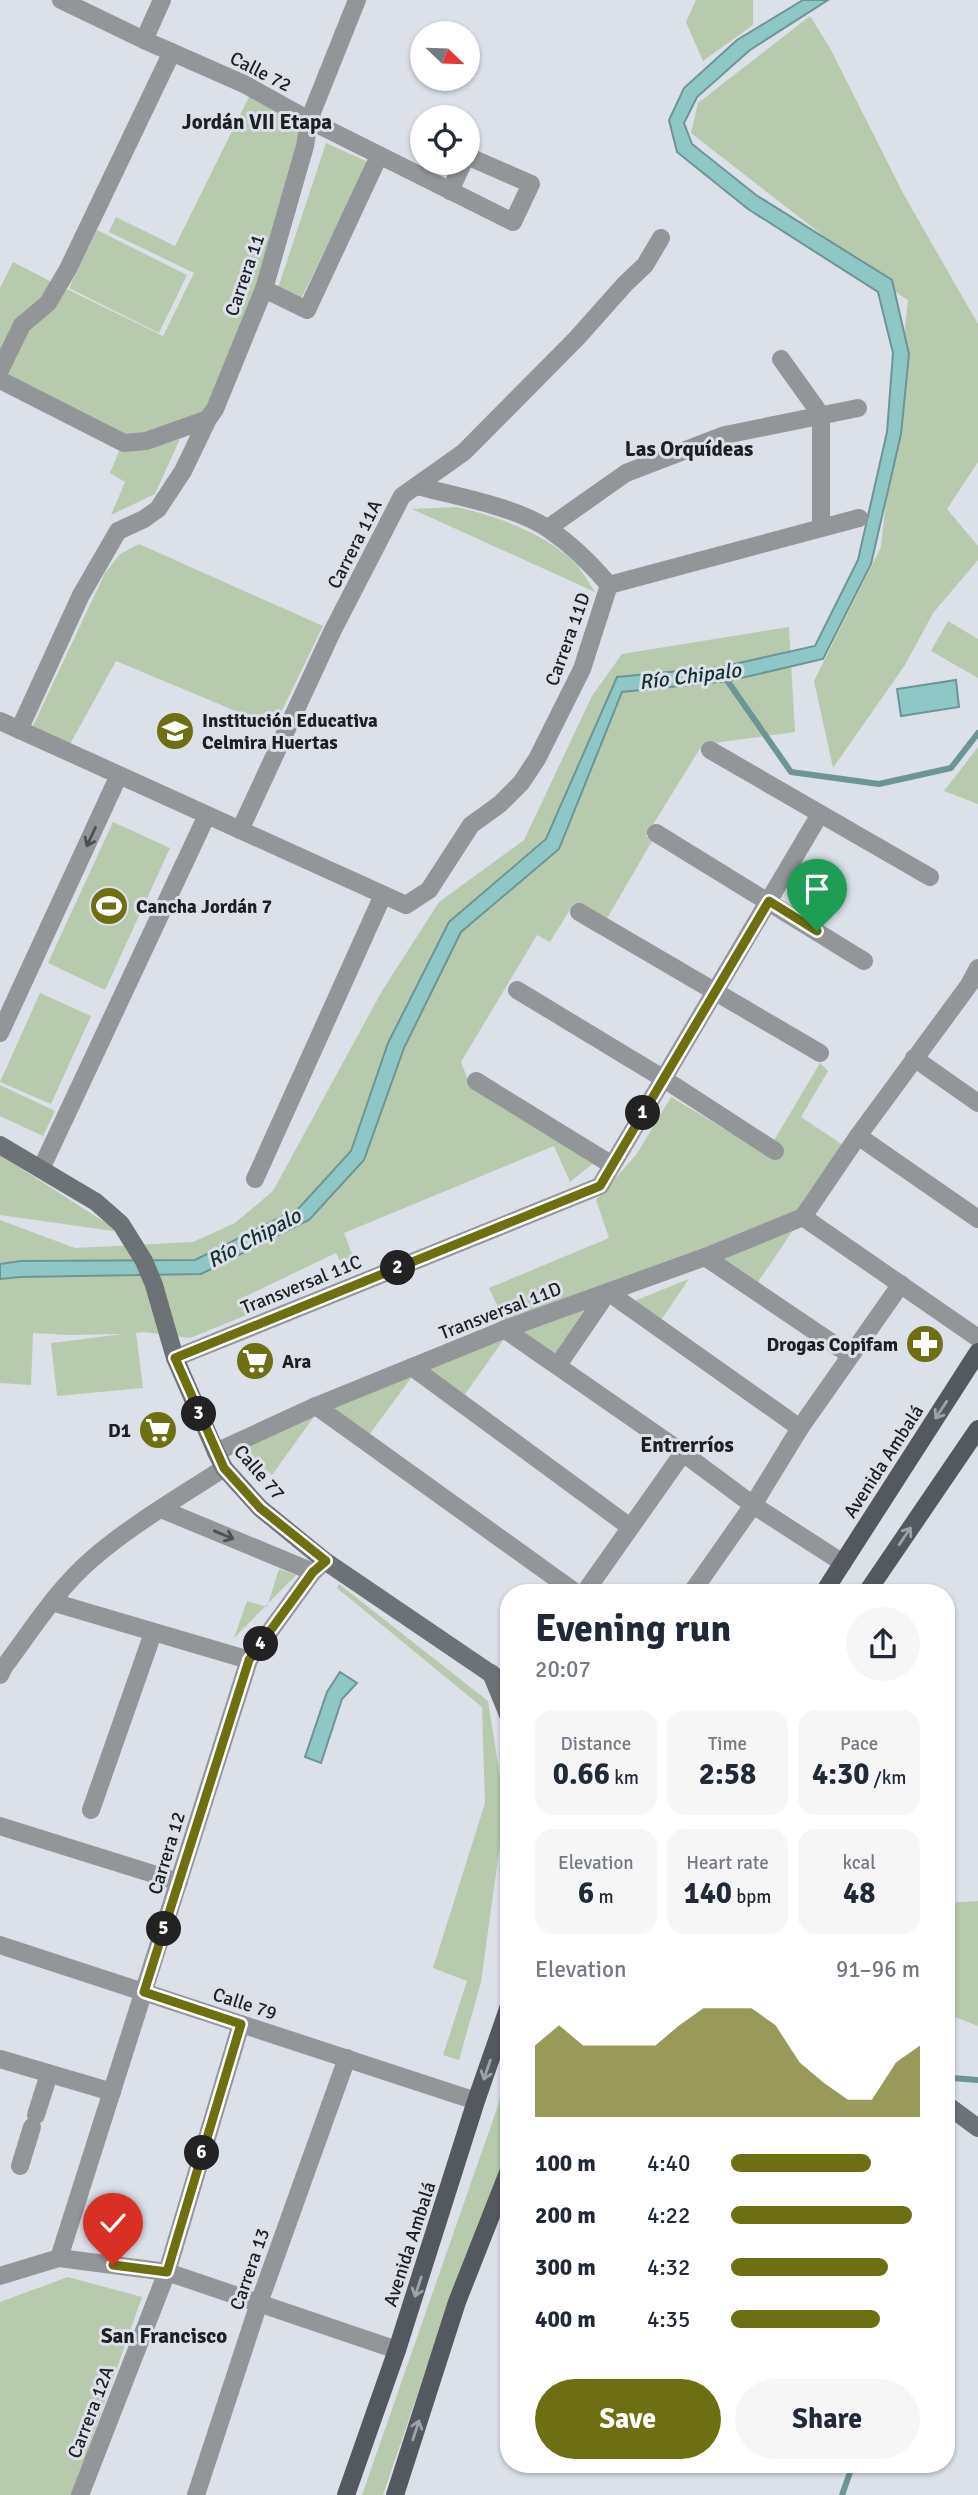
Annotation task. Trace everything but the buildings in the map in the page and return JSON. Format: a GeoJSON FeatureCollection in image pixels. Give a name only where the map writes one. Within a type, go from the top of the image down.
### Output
{"type":"FeatureCollection","features":[{"type":"Feature","properties":{"kind":"main road","name":"Avenida Ambalá"},"geometry":{"type":"LineString","coordinates":[[829,1584],[978,1352]]}},
{"type":"Feature","properties":{"kind":"main road"},"geometry":{"type":"LineString","coordinates":[[872,1584],[978,1429]]}},
{"type":"Feature","properties":{"kind":"main road","name":"Avenida Ambalá"},"geometry":{"type":"LineString","coordinates":[[346,2495],[397,2350],[500,2032]]}},
{"type":"Feature","properties":{"kind":"main road"},"geometry":{"type":"LineString","coordinates":[[395,2495],[457,2302],[500,2193]]}},
{"type":"Feature","properties":{"kind":"street","name":"Calle 72"},"geometry":{"type":"LineString","coordinates":[[61,0],[244,84],[379,156],[513,222],[531,184],[480,162]]}},
{"type":"Feature","properties":{"kind":"street"},"geometry":{"type":"LineString","coordinates":[[145,40],[162,0]]}},
{"type":"Feature","properties":{"kind":"street","name":"Carrera 11"},"geometry":{"type":"LineString","coordinates":[[19,730],[81,594],[118,531],[158,509],[183,471],[215,409],[264,289],[305,146],[309,120],[357,0]]}},
{"type":"Feature","properties":{"kind":"street"},"geometry":{"type":"LineString","coordinates":[[0,370],[22,325],[48,303],[61,281],[172,52]]}},
{"type":"Feature","properties":{"kind":"street"},"geometry":{"type":"LineString","coordinates":[[264,289],[307,310],[379,156]]}},
{"type":"Feature","properties":{"kind":"street"},"geometry":{"type":"LineString","coordinates":[[450,191],[457,175]]}},
{"type":"Feature","properties":{"kind":"street","name":"Carrera 11A"},"geometry":{"type":"LineString","coordinates":[[240,830],[332,632],[402,496],[464,452],[645,265],[661,238]]}},
{"type":"Feature","properties":{"kind":"street"},"geometry":{"type":"LineString","coordinates":[[781,359],[821,415],[821,528]]}},
{"type":"Feature","properties":{"kind":"street"},"geometry":{"type":"LineString","coordinates":[[0,380],[124,443],[146,441],[208,419]]}},
{"type":"Feature","properties":{"kind":"street"},"geometry":{"type":"LineString","coordinates":[[548,528],[626,472],[725,435],[858,408]]}},
{"type":"Feature","properties":{"kind":"street"},"geometry":{"type":"LineString","coordinates":[[417,486],[498,506],[548,528],[582,556],[609,586]]}},
{"type":"Feature","properties":{"kind":"street","name":"Carrera 11D"},"geometry":{"type":"LineString","coordinates":[[383,895],[406,905],[429,890],[471,824],[500,804],[521,783],[537,759],[582,669],[609,586],[859,517]]}},
{"type":"Feature","properties":{"kind":"street"},"geometry":{"type":"LineString","coordinates":[[0,722],[383,895],[255,1180]]}},
{"type":"Feature","properties":{"kind":"street"},"geometry":{"type":"LineString","coordinates":[[710,750],[930,877]]}},
{"type":"Feature","properties":{"kind":"street"},"geometry":{"type":"LineString","coordinates":[[0,1033],[119,775]]}},
{"type":"Feature","properties":{"kind":"street"},"geometry":{"type":"LineString","coordinates":[[476,1081],[612,1165],[820,814]]}},
{"type":"Feature","properties":{"kind":"street"},"geometry":{"type":"LineString","coordinates":[[41,1169],[207,815]]}},
{"type":"Feature","properties":{"kind":"street"},"geometry":{"type":"LineString","coordinates":[[656,833],[864,961]]}},
{"type":"Feature","properties":{"kind":"street"},"geometry":{"type":"LineString","coordinates":[[579,912],[820,1053]]}},
{"type":"Feature","properties":{"kind":"street"},"geometry":{"type":"LineString","coordinates":[[978,968],[974,988],[915,1058],[803,1217],[978,1338]]}},
{"type":"Feature","properties":{"kind":"street"},"geometry":{"type":"LineString","coordinates":[[517,990],[664,1079],[775,1151]]}},
{"type":"Feature","properties":{"kind":"street"},"geometry":{"type":"LineString","coordinates":[[915,1058],[978,1103]]}},
{"type":"Feature","properties":{"kind":"street"},"geometry":{"type":"LineString","coordinates":[[858,1136],[978,1219]]}},
{"type":"Feature","properties":{"kind":"street","name":"Calle 77"},"geometry":{"type":"LineString","coordinates":[[0,1145],[96,1202],[121,1224],[144,1261],[164,1313],[172,1350],[220,1460],[260,1508],[319,1566],[500,1680]]}},
{"type":"Feature","properties":{"kind":"street","name":"Transversal 11C"},"geometry":{"type":"LineString","coordinates":[[172,1350],[600,1186],[612,1165]]}},
{"type":"Feature","properties":{"kind":"street","name":"Transversal 11D"},"geometry":{"type":"LineString","coordinates":[[0,1675],[52,1602],[91,1560],[161,1509],[220,1460],[316,1406],[504,1329],[705,1257],[803,1217]]}},
{"type":"Feature","properties":{"kind":"street"},"geometry":{"type":"LineString","coordinates":[[705,1257],[850,1355]]}},
{"type":"Feature","properties":{"kind":"street"},"geometry":{"type":"LineString","coordinates":[[698,1584],[753,1505],[800,1427],[901,1283]]}},
{"type":"Feature","properties":{"kind":"street"},"geometry":{"type":"LineString","coordinates":[[558,1365],[608,1292],[800,1427]]}},
{"type":"Feature","properties":{"kind":"street"},"geometry":{"type":"LineString","coordinates":[[504,1329],[753,1505],[842,1563]]}},
{"type":"Feature","properties":{"kind":"street"},"geometry":{"type":"LineString","coordinates":[[412,1367],[630,1527]]}},
{"type":"Feature","properties":{"kind":"street"},"geometry":{"type":"LineString","coordinates":[[316,1406],[564,1584]]}},
{"type":"Feature","properties":{"kind":"street"},"geometry":{"type":"LineString","coordinates":[[591,1584],[683,1453]]}},
{"type":"Feature","properties":{"kind":"street"},"geometry":{"type":"LineString","coordinates":[[161,1509],[319,1566]]}},
{"type":"Feature","properties":{"kind":"street","name":"Carrera 12"},"geometry":{"type":"LineString","coordinates":[[59,2258],[249,1660],[319,1566]]}},
{"type":"Feature","properties":{"kind":"street"},"geometry":{"type":"LineString","coordinates":[[52,1602],[249,1660]]}},
{"type":"Feature","properties":{"kind":"street"},"geometry":{"type":"LineString","coordinates":[[92,1810],[153,1633]]}},
{"type":"Feature","properties":{"kind":"street"},"geometry":{"type":"LineString","coordinates":[[491,1673],[500,1695]]}},
{"type":"Feature","properties":{"kind":"street"},"geometry":{"type":"LineString","coordinates":[[0,1826],[179,1882]]}},
{"type":"Feature","properties":{"kind":"street","name":"Calle 79"},"geometry":{"type":"LineString","coordinates":[[0,1945],[476,2101]]}},
{"type":"Feature","properties":{"kind":"street","name":"Carrera 12A"},"geometry":{"type":"LineString","coordinates":[[80,2495],[167,2272],[241,2024]]}},
{"type":"Feature","properties":{"kind":"street"},"geometry":{"type":"LineString","coordinates":[[0,2059],[112,2092]]}},
{"type":"Feature","properties":{"kind":"street","name":"Carrera 13"},"geometry":{"type":"LineString","coordinates":[[196,2495],[259,2303],[347,2059]]}},
{"type":"Feature","properties":{"kind":"street"},"geometry":{"type":"LineString","coordinates":[[20,2166],[50,2074]]}},
{"type":"Feature","properties":{"kind":"street"},"geometry":{"type":"LineString","coordinates":[[955,2111],[978,2128]]}},
{"type":"Feature","properties":{"kind":"street"},"geometry":{"type":"LineString","coordinates":[[0,2276],[59,2258],[167,2272],[397,2350]]}},
{"type":"Feature","properties":{"kind":"shaded area"},"geometry":{"type":"Polygon","coordinates":[[[696,0],[753,0],[753,25],[703,61],[686,22],[696,0]]]}},
{"type":"Feature","properties":{"kind":"shaded area"},"geometry":{"type":"Polygon","coordinates":[[[810,16],[830,48],[904,195],[978,324],[978,462],[947,509],[978,546],[978,560],[933,613],[905,665],[833,768],[814,681],[881,547],[908,300],[691,133],[698,103],[810,16]]]}},
{"type":"Feature","properties":{"kind":"shaded area"},"geometry":{"type":"Polygon","coordinates":[[[250,95],[302,120],[304,135],[258,285],[206,416],[126,439],[1,376],[24,330],[44,315],[67,289],[163,336],[194,273],[109,232],[116,217],[175,246],[250,95]]]}},
{"type":"Feature","properties":{"kind":"shaded area"},"geometry":{"type":"Polygon","coordinates":[[[326,143],[368,162],[301,299],[278,288],[326,143]]]}},
{"type":"Feature","properties":{"kind":"shaded area"},"geometry":{"type":"Polygon","coordinates":[[[97,230],[187,275],[159,333],[69,288],[97,230]]]}},
{"type":"Feature","properties":{"kind":"shaded area"},"geometry":{"type":"Polygon","coordinates":[[[13,262],[56,284],[0,364],[0,288],[13,262]]]}},
{"type":"Feature","properties":{"kind":"shaded area"},"geometry":{"type":"Polygon","coordinates":[[[180,439],[155,494],[111,515],[125,482],[110,473],[120,449],[180,439]]]}},
{"type":"Feature","properties":{"kind":"shaded area"},"geometry":{"type":"Polygon","coordinates":[[[457,507],[505,521],[551,544],[576,564],[595,592],[412,509],[457,507]]]}},
{"type":"Feature","properties":{"kind":"shaded area"},"geometry":{"type":"Polygon","coordinates":[[[139,544],[323,626],[274,727],[116,661],[70,744],[31,730],[105,573],[120,554],[139,544]]]}},
{"type":"Feature","properties":{"kind":"shaded area"},"geometry":{"type":"Polygon","coordinates":[[[948,621],[978,639],[978,678],[931,651],[948,621]]]}},
{"type":"Feature","properties":{"kind":"shaded area"},"geometry":{"type":"Polygon","coordinates":[[[789,627],[795,732],[706,744],[699,750],[646,836],[652,841],[605,922],[574,903],[550,942],[537,935],[461,1062],[468,1080],[596,1161],[570,1182],[554,1146],[344,1233],[357,1267],[344,1269],[336,1253],[242,1298],[249,1314],[190,1338],[136,1333],[143,1388],[57,1396],[51,1343],[123,1334],[33,1333],[31,1385],[0,1383],[0,1220],[75,1248],[193,1242],[235,1223],[273,1191],[382,991],[439,902],[524,840],[592,696],[622,654],[789,627]]]}},
{"type":"Feature","properties":{"kind":"shaded area"},"geometry":{"type":"Polygon","coordinates":[[[978,747],[978,804],[944,791],[978,747]]]}},
{"type":"Feature","properties":{"kind":"shaded area","name":"Cancha Jordán 7"},"geometry":{"type":"Polygon","coordinates":[[[113,822],[170,848],[105,990],[48,963],[113,822]]]}},
{"type":"Feature","properties":{"kind":"shaded area"},"geometry":{"type":"Polygon","coordinates":[[[40,993],[91,1016],[51,1104],[0,1082],[40,993]]]}},
{"type":"Feature","properties":{"kind":"shaded area"},"geometry":{"type":"Polygon","coordinates":[[[820,1063],[828,1071],[801,1117],[843,1145],[801,1217],[608,1291],[558,1365],[508,1328],[489,1288],[609,1238],[596,1200],[636,1155],[671,1097],[766,1154],[820,1063]]]}},
{"type":"Feature","properties":{"kind":"shaded area"},"geometry":{"type":"Polygon","coordinates":[[[0,1085],[55,1111],[43,1136],[0,1116],[0,1085]]]}},
{"type":"Feature","properties":{"kind":"shaded area"},"geometry":{"type":"Polygon","coordinates":[[[0,1155],[120,1232],[0,1215],[0,1155]]]}},
{"type":"Feature","properties":{"kind":"shaded area"},"geometry":{"type":"Polygon","coordinates":[[[798,1223],[756,1285],[715,1258],[798,1223]]]}},
{"type":"Feature","properties":{"kind":"shaded area"},"geometry":{"type":"Polygon","coordinates":[[[689,1279],[659,1323],[629,1303],[689,1279]]]}},
{"type":"Feature","properties":{"kind":"shaded area"},"geometry":{"type":"Polygon","coordinates":[[[507,1335],[463,1397],[422,1369],[507,1335]]]}},
{"type":"Feature","properties":{"kind":"shaded area"},"geometry":{"type":"Polygon","coordinates":[[[414,1374],[369,1435],[329,1409],[414,1374]]]}},
{"type":"Feature","properties":{"kind":"shaded area"},"geometry":{"type":"Polygon","coordinates":[[[316,1414],[272,1475],[241,1449],[316,1414]]]}},
{"type":"Feature","properties":{"kind":"shaded area"},"geometry":{"type":"Polygon","coordinates":[[[279,1569],[296,1575],[268,1603],[279,1569]]]}},
{"type":"Feature","properties":{"kind":"shaded area"},"geometry":{"type":"Polygon","coordinates":[[[339,1584],[488,1701],[500,1777],[500,1844],[481,1982],[459,2060],[443,2055],[467,1981],[433,1968],[485,1803],[482,1707],[337,1588],[339,1584]]]}},
{"type":"Feature","properties":{"kind":"shaded area"},"geometry":{"type":"Polygon","coordinates":[[[247,1601],[265,1606],[234,1638],[247,1601]]]}},
{"type":"Feature","properties":{"kind":"shaded area"},"geometry":{"type":"Polygon","coordinates":[[[978,1901],[978,2026],[955,2017],[955,1902],[978,1901]]]}},
{"type":"Feature","properties":{"kind":"shaded area"},"geometry":{"type":"Polygon","coordinates":[[[500,2100],[500,2172],[427,2366],[383,2495],[362,2495],[500,2100]]]}},
{"type":"Feature","properties":{"kind":"shaded area"},"geometry":{"type":"Polygon","coordinates":[[[68,2277],[142,2297],[72,2495],[0,2495],[0,2302],[68,2277]]]}},
{"type":"Feature","properties":{"kind":"water","name":"Río Chipalo"},"geometry":{"type":"Polygon","coordinates":[[[803,0],[828,0],[750,50],[697,97],[684,123],[692,144],[756,195],[892,280],[909,354],[901,434],[871,564],[823,659],[728,681],[622,692],[559,849],[461,932],[404,1048],[364,1160],[309,1220],[201,1274],[0,1279],[0,1264],[21,1261],[195,1260],[299,1208],[351,1151],[388,1043],[449,922],[546,839],[617,677],[721,667],[815,646],[858,560],[887,432],[893,353],[878,292],[748,209],[677,152],[669,120],[684,88],[737,40],[803,0]]]}},
{"type":"Feature","properties":{"kind":"water"},"geometry":{"type":"Polygon","coordinates":[[[956,680],[959,707],[901,716],[897,689],[956,680]]]}},
{"type":"Feature","properties":{"kind":"water"},"geometry":{"type":"Polygon","coordinates":[[[340,1672],[357,1683],[342,1699],[321,1763],[305,1757],[327,1692],[340,1672]]]}},
{"type":"Feature","properties":{"kind":"waterway","name":"Río Chipalo"},"geometry":{"type":"LineString","coordinates":[[724,676],[791,772],[879,784],[951,768],[978,733]]}},
{"type":"Feature","properties":{"kind":"waterway"},"geometry":{"type":"LineString","coordinates":[[955,2078],[978,2080]]}},
{"type":"Feature","properties":{"kind":"waterway"},"geometry":{"type":"LineString","coordinates":[[842,2495],[850,2473]]}},
{"type":"Feature","properties":{"kind":"place","name":"Institución Educativa Celmira Huertas"},"geometry":{"type":"Point","coordinates":[175,731]}},
{"type":"Feature","properties":{"kind":"place","name":"Cancha Jordán 7"},"geometry":{"type":"Point","coordinates":[109,906]}},
{"type":"Feature","properties":{"kind":"place","name":"Drogas Copifam"},"geometry":{"type":"Point","coordinates":[925,1344]}},
{"type":"Feature","properties":{"kind":"place","name":"Ara"},"geometry":{"type":"Point","coordinates":[255,1361]}},
{"type":"Feature","properties":{"kind":"place","name":"D1"},"geometry":{"type":"Point","coordinates":[158,1430]}},
{"type":"Feature","properties":{"kind":"district","name":"Jordán VII Etapa"},"geometry":{"type":"Point","coordinates":[257,122]}},
{"type":"Feature","properties":{"kind":"district","name":"Las Orquídeas"},"geometry":{"type":"Point","coordinates":[689,449]}},
{"type":"Feature","properties":{"kind":"district","name":"Entrerríos"},"geometry":{"type":"Point","coordinates":[687,1445]}},
{"type":"Feature","properties":{"kind":"district","name":"San Francisco"},"geometry":{"type":"Point","coordinates":[164,2336]}},
{"type":"Feature","properties":{"kind":"route"},"geometry":{"type":"LineString","coordinates":[[113,2265],[167,2272],[241,2024],[144,1992],[249,1660],[313,1572],[326,1561],[260,1508],[224,1468],[175,1358],[600,1186],[769,901],[817,931]]}}]}
